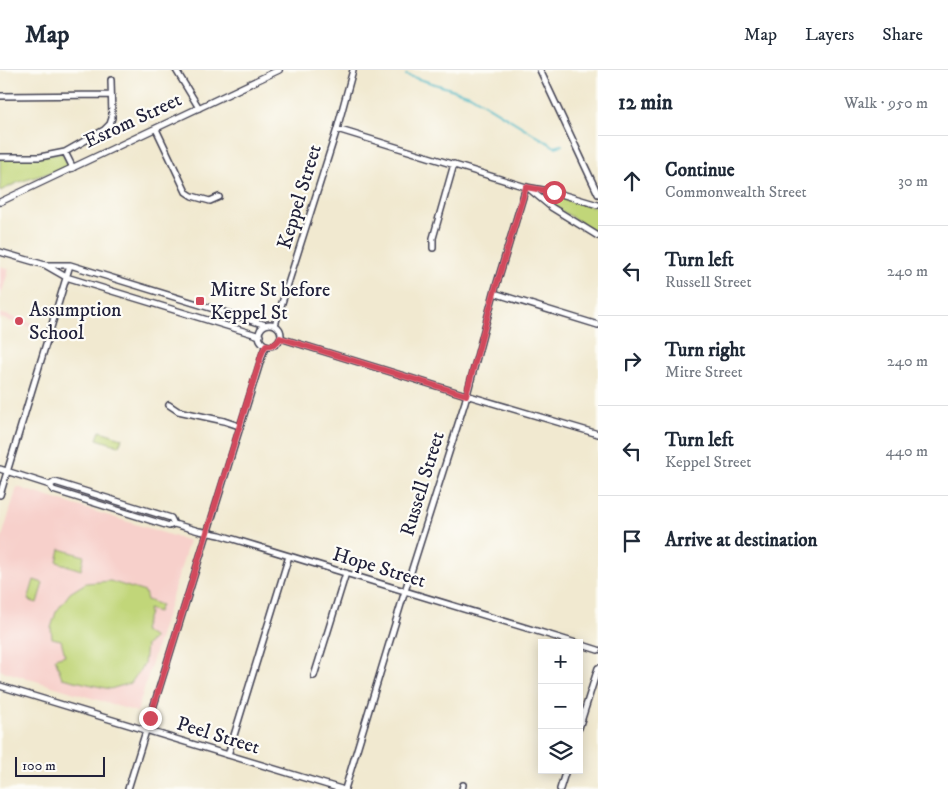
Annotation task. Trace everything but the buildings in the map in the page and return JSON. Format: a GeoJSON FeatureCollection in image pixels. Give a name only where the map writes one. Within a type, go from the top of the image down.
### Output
{"type":"FeatureCollection","features":[{"type":"Feature","properties":{"kind":"street"},"geometry":{"type":"LineString","coordinates":[[176,70],[199,108]]}},
{"type":"Feature","properties":{"kind":"street","name":"Esrom Street"},"geometry":{"type":"LineString","coordinates":[[0,202],[279,70]]}},
{"type":"Feature","properties":{"kind":"street"},"geometry":{"type":"LineString","coordinates":[[349,70],[352,76]]}},
{"type":"Feature","properties":{"kind":"street","name":"Keppel Street"},"geometry":{"type":"LineString","coordinates":[[275,326],[354,70]]}},
{"type":"Feature","properties":{"kind":"street"},"geometry":{"type":"LineString","coordinates":[[540,70],[598,194]]}},
{"type":"Feature","properties":{"kind":"street"},"geometry":{"type":"LineString","coordinates":[[0,157],[40,157],[65,152],[104,130],[110,124],[112,118],[111,80]]}},
{"type":"Feature","properties":{"kind":"street"},"geometry":{"type":"LineString","coordinates":[[0,96],[111,95]]}},
{"type":"Feature","properties":{"kind":"street"},"geometry":{"type":"LineString","coordinates":[[156,129],[186,192],[192,196],[210,201],[219,197]]}},
{"type":"Feature","properties":{"kind":"street"},"geometry":{"type":"LineString","coordinates":[[337,129],[526,187],[554,192],[598,205]]}},
{"type":"Feature","properties":{"kind":"street"},"geometry":{"type":"LineString","coordinates":[[65,152],[73,168]]}},
{"type":"Feature","properties":{"kind":"street"},"geometry":{"type":"LineString","coordinates":[[433,248],[433,238],[454,164]]}},
{"type":"Feature","properties":{"kind":"street"},"geometry":{"type":"LineString","coordinates":[[526,187],[551,207],[598,236]]}},
{"type":"Feature","properties":{"kind":"street","name":"Russell Street"},"geometry":{"type":"LineString","coordinates":[[346,789],[466,395],[526,187]]}},
{"type":"Feature","properties":{"kind":"street"},"geometry":{"type":"LineString","coordinates":[[0,252],[46,265],[66,277],[260,336]]}},
{"type":"Feature","properties":{"kind":"street"},"geometry":{"type":"LineString","coordinates":[[46,265],[70,265],[266,325],[270,324],[279,329],[281,335],[277,343],[266,345]]}},
{"type":"Feature","properties":{"kind":"street"},"geometry":{"type":"LineString","coordinates":[[0,495],[70,265]]}},
{"type":"Feature","properties":{"kind":"street"},"geometry":{"type":"LineString","coordinates":[[494,293],[598,325]]}},
{"type":"Feature","properties":{"kind":"street"},"geometry":{"type":"LineString","coordinates":[[266,325],[261,330],[260,336],[266,345]]}},
{"type":"Feature","properties":{"kind":"street"},"geometry":{"type":"LineString","coordinates":[[280,338],[598,434]]}},
{"type":"Feature","properties":{"kind":"street"},"geometry":{"type":"LineString","coordinates":[[128,789],[239,426],[266,345]]}},
{"type":"Feature","properties":{"kind":"street"},"geometry":{"type":"LineString","coordinates":[[169,405],[178,411],[239,426]]}},
{"type":"Feature","properties":{"kind":"street","name":"Hope Street"},"geometry":{"type":"LineString","coordinates":[[0,469],[50,485],[53,490],[169,526],[174,524],[220,535],[563,639]]}},
{"type":"Feature","properties":{"kind":"street","name":"Hope Street"},"geometry":{"type":"LineString","coordinates":[[50,485],[55,482],[171,518],[174,524]]}},
{"type":"Feature","properties":{"kind":"street"},"geometry":{"type":"LineString","coordinates":[[228,755],[289,556]]}},
{"type":"Feature","properties":{"kind":"street"},"geometry":{"type":"LineString","coordinates":[[314,676],[346,573]]}},
{"type":"Feature","properties":{"kind":"street"},"geometry":{"type":"LineString","coordinates":[[583,645],[598,650]]}},
{"type":"Feature","properties":{"kind":"street"},"geometry":{"type":"LineString","coordinates":[[583,715],[598,668]]}},
{"type":"Feature","properties":{"kind":"street","name":"Peel Street"},"geometry":{"type":"LineString","coordinates":[[0,686],[341,789]]}},
{"type":"Feature","properties":{"kind":"street"},"geometry":{"type":"LineString","coordinates":[[560,789],[565,774]]}},
{"type":"Feature","properties":{"kind":"shaded area","name":"Assumption School"},"geometry":{"type":"Polygon","coordinates":[[[0,266],[9,269],[0,299],[0,266]]]}},
{"type":"Feature","properties":{"kind":"shaded area","name":"Assumption School"},"geometry":{"type":"Polygon","coordinates":[[[0,313],[38,325],[36,329],[0,318],[0,313]]]}},
{"type":"Feature","properties":{"kind":"shaded area"},"geometry":{"type":"Polygon","coordinates":[[[17,487],[189,541],[137,712],[0,670],[0,544],[17,487]]]}},
{"type":"Feature","properties":{"kind":"green space"},"geometry":{"type":"Polygon","coordinates":[[[62,153],[69,167],[19,182],[0,191],[0,159],[62,153]]]}},
{"type":"Feature","properties":{"kind":"green space"},"geometry":{"type":"Polygon","coordinates":[[[554,195],[598,208],[598,233],[552,205],[550,199],[554,195]]]}},
{"type":"Feature","properties":{"kind":"green space"},"geometry":{"type":"Polygon","coordinates":[[[100,431],[122,438],[119,446],[97,439],[100,431]]]}},
{"type":"Feature","properties":{"kind":"green space"},"geometry":{"type":"Polygon","coordinates":[[[60,549],[84,556],[81,570],[57,562],[60,549]]]}},
{"type":"Feature","properties":{"kind":"green space"},"geometry":{"type":"Polygon","coordinates":[[[34,580],[43,583],[37,603],[28,600],[34,580]]]}},
{"type":"Feature","properties":{"kind":"green space"},"geometry":{"type":"Polygon","coordinates":[[[110,581],[145,592],[147,600],[161,605],[158,612],[148,609],[149,613],[143,630],[154,638],[146,645],[144,664],[131,683],[110,689],[62,678],[55,658],[65,655],[61,640],[52,638],[51,628],[56,612],[70,593],[86,583],[110,581]]]}},
{"type":"Feature","properties":{"kind":"waterway"},"geometry":{"type":"LineString","coordinates":[[406,75],[470,95],[555,147],[562,145]]}},
{"type":"Feature","properties":{"kind":"place","name":"Mitre St before Keppel St"},"geometry":{"type":"Point","coordinates":[200,301]}},
{"type":"Feature","properties":{"kind":"place","name":"Assumption School"},"geometry":{"type":"Point","coordinates":[19,321]}},
{"type":"Feature","properties":{"kind":"route"},"geometry":{"type":"LineString","coordinates":[[150,718],[239,426],[266,345],[277,343],[280,338],[466,395],[526,187],[554,192]]}}]}
